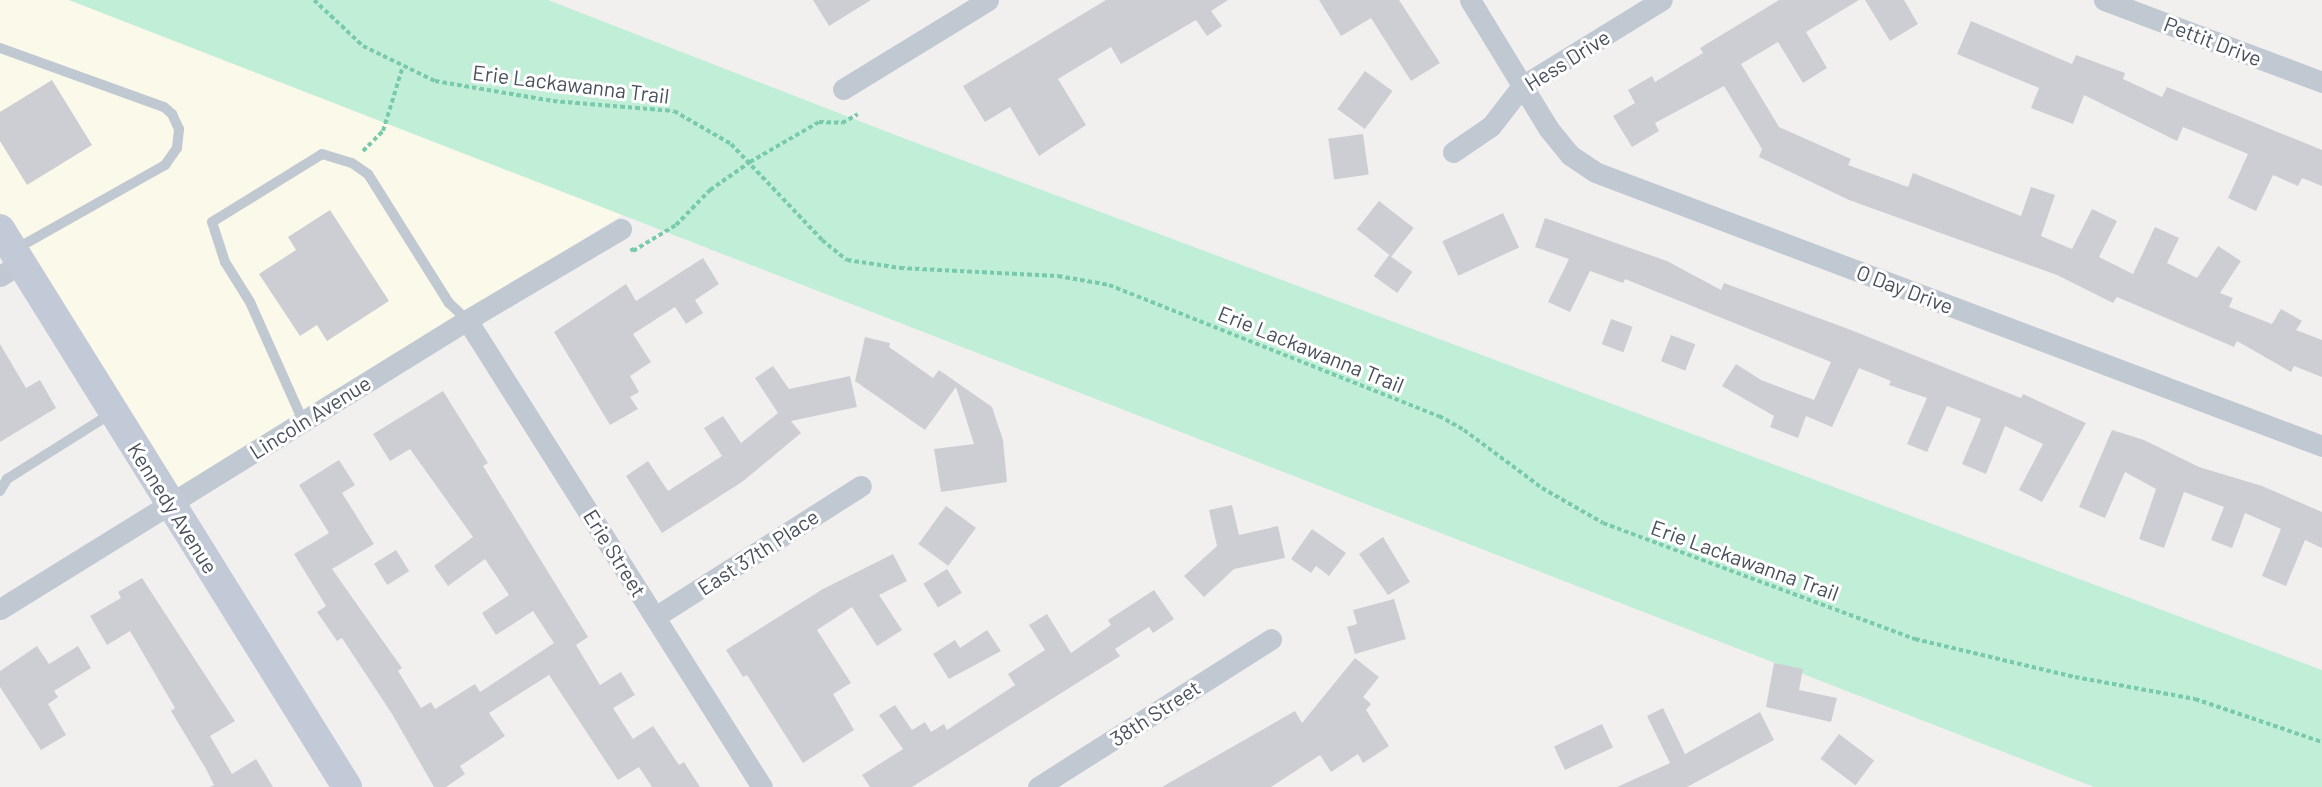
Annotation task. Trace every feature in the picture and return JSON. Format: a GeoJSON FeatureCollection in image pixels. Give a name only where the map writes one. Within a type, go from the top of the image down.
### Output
{"type":"FeatureCollection","features":[{"type":"Feature","properties":{"kind":"street"},"geometry":{"type":"LineString","coordinates":[[843,89],[988,0]]}},
{"type":"Feature","properties":{"kind":"street","name":"O Day Drive"},"geometry":{"type":"LineString","coordinates":[[1470,0],[1522,86],[1570,155],[1595,172],[2322,446]]}},
{"type":"Feature","properties":{"kind":"street","name":"Hess Drive"},"geometry":{"type":"LineString","coordinates":[[1453,152],[1491,126],[1522,86],[1662,0]]}},
{"type":"Feature","properties":{"kind":"street","name":"Pettit Drive"},"geometry":{"type":"LineString","coordinates":[[2104,0],[2322,82]]}},
{"type":"Feature","properties":{"kind":"street","name":"Lincoln Avenue"},"geometry":{"type":"LineString","coordinates":[[0,609],[466,320],[621,229]]}},
{"type":"Feature","properties":{"kind":"street","name":"Kennedy Avenue"},"geometry":{"type":"LineString","coordinates":[[9,255],[113,412],[347,787]]}},
{"type":"Feature","properties":{"kind":"street","name":"Erie Street"},"geometry":{"type":"LineString","coordinates":[[466,320],[762,787]]}},
{"type":"Feature","properties":{"kind":"street","name":"East 37th Place"},"geometry":{"type":"LineString","coordinates":[[655,617],[861,486]]}},
{"type":"Feature","properties":{"kind":"street","name":"38th Street"},"geometry":{"type":"LineString","coordinates":[[1038,787],[1271,639]]}},
{"type":"Feature","properties":{"kind":"lane"},"geometry":{"type":"LineString","coordinates":[[0,48],[164,107],[172,114],[179,129],[177,148],[165,165],[9,255]]}},
{"type":"Feature","properties":{"kind":"lane"},"geometry":{"type":"LineString","coordinates":[[303,421],[250,302],[225,262],[212,222],[322,154],[352,163],[369,174],[449,303],[466,320]]}},
{"type":"Feature","properties":{"kind":"lane"},"geometry":{"type":"LineString","coordinates":[[0,491],[7,479],[113,412]]}},
{"type":"Feature","properties":{"kind":"path","name":"Erie Lackawanna Trail"},"geometry":{"type":"LineString","coordinates":[[314,0],[363,46],[435,81],[553,101],[674,111],[731,144],[822,240],[847,260],[900,268],[1058,276],[1109,285],[1439,416],[1464,430],[1542,488],[1603,523],[1915,639],[2075,677],[2195,699],[2322,742]]}},
{"type":"Feature","properties":{"kind":"path"},"geometry":{"type":"LineString","coordinates":[[352,163],[383,131],[403,66]]}},
{"type":"Feature","properties":{"kind":"path"},"geometry":{"type":"LineString","coordinates":[[621,229],[633,250],[676,225],[710,190],[750,162],[819,122],[842,123],[858,114]]}},
{"type":"Feature","properties":{"kind":"shaded area"},"geometry":{"type":"Polygon","coordinates":[[[0,0],[69,0],[622,215],[170,495],[0,220],[0,0]]]}},
{"type":"Feature","properties":{"kind":"green space"},"geometry":{"type":"Polygon","coordinates":[[[69,0],[548,0],[898,136],[2322,670],[2322,787],[2094,787],[69,0]]]}},
{"type":"Feature","properties":{"kind":"building"},"geometry":{"type":"Polygon","coordinates":[[[813,0],[871,0],[829,26],[813,0]]]}},
{"type":"Feature","properties":{"kind":"building"},"geometry":{"type":"Polygon","coordinates":[[[1106,0],[1228,0],[1211,11],[1222,26],[1207,36],[1196,20],[1121,64],[1111,47],[1058,79],[1086,125],[1039,156],[1010,107],[985,122],[963,86],[1106,0]]]}},
{"type":"Feature","properties":{"kind":"building"},"geometry":{"type":"Polygon","coordinates":[[[1319,0],[1399,0],[1440,63],[1411,81],[1371,18],[1341,36],[1319,0]]]}},
{"type":"Feature","properties":{"kind":"building"},"geometry":{"type":"Polygon","coordinates":[[[1779,0],[1859,0],[1806,32],[1827,68],[1803,83],[1778,42],[1741,64],[1779,127],[1851,159],[1848,165],[1908,187],[1913,173],[2021,216],[2031,187],[2055,195],[2041,236],[2072,249],[2092,209],[2117,221],[2099,257],[2133,274],[2155,227],[2179,238],[2167,263],[2197,278],[2218,246],[2241,261],[2220,293],[2233,298],[2229,307],[2272,324],[2281,309],[2302,321],[2296,330],[2322,340],[2322,377],[2294,366],[2291,372],[2237,341],[2234,347],[2117,297],[2113,303],[2057,275],[1849,200],[1759,157],[1762,149],[1724,86],[1655,123],[1659,131],[1632,147],[1613,116],[1635,103],[1628,90],[1652,76],[1655,82],[1703,53],[1700,48],[1779,0]]]}},
{"type":"Feature","properties":{"kind":"building"},"geometry":{"type":"Polygon","coordinates":[[[1865,0],[1904,0],[1918,24],[1890,41],[1865,0]]]}},
{"type":"Feature","properties":{"kind":"building"},"geometry":{"type":"Polygon","coordinates":[[[1971,21],[2072,64],[2076,55],[2125,73],[2123,79],[2162,97],[2167,87],[2322,150],[2322,186],[2302,178],[2298,186],[2273,175],[2256,211],[2228,198],[2248,154],[2183,127],[2177,141],[2084,95],[2073,124],[2031,108],[2039,88],[1957,54],[1971,21]]]}},
{"type":"Feature","properties":{"kind":"building"},"geometry":{"type":"Polygon","coordinates":[[[1365,71],[1393,91],[1365,129],[1337,109],[1365,71]]]}},
{"type":"Feature","properties":{"kind":"building"},"geometry":{"type":"Polygon","coordinates":[[[52,80],[92,145],[27,185],[0,141],[0,112],[52,80]]]}},
{"type":"Feature","properties":{"kind":"building"},"geometry":{"type":"Polygon","coordinates":[[[1363,134],[1369,175],[1334,179],[1328,139],[1363,134]]]}},
{"type":"Feature","properties":{"kind":"building"},"geometry":{"type":"Polygon","coordinates":[[[1379,201],[1414,228],[1392,256],[1357,229],[1379,201]]]}},
{"type":"Feature","properties":{"kind":"building"},"geometry":{"type":"Polygon","coordinates":[[[330,210],[389,301],[327,341],[317,325],[300,336],[259,274],[296,250],[288,237],[330,210]]]}},
{"type":"Feature","properties":{"kind":"building"},"geometry":{"type":"Polygon","coordinates":[[[1503,213],[1519,247],[1458,276],[1442,241],[1503,213]]]}},
{"type":"Feature","properties":{"kind":"building"},"geometry":{"type":"Polygon","coordinates":[[[1545,218],[1667,261],[1721,290],[1724,283],[1851,330],[2021,398],[2023,394],[2086,423],[2042,502],[2019,490],[2043,444],[2005,426],[1986,474],[1962,464],[1981,419],[1947,406],[1927,452],[1907,444],[1927,398],[1889,385],[1891,381],[1859,368],[1832,427],[1806,416],[1798,438],[1770,427],[1774,416],[1722,386],[1736,364],[1761,380],[1814,400],[1831,362],[1625,279],[1623,283],[1590,271],[1570,312],[1548,302],[1569,259],[1535,247],[1545,218]]]}},
{"type":"Feature","properties":{"kind":"building"},"geometry":{"type":"Polygon","coordinates":[[[1389,255],[1412,272],[1397,293],[1374,276],[1389,255]]]}},
{"type":"Feature","properties":{"kind":"building"},"geometry":{"type":"Polygon","coordinates":[[[703,258],[719,284],[695,300],[703,313],[686,324],[675,307],[633,334],[651,362],[630,376],[639,392],[630,397],[638,409],[610,425],[554,332],[626,284],[636,301],[703,258]]]}},
{"type":"Feature","properties":{"kind":"building"},"geometry":{"type":"Polygon","coordinates":[[[1611,319],[1633,327],[1623,352],[1602,344],[1611,319]]]}},
{"type":"Feature","properties":{"kind":"building"},"geometry":{"type":"Polygon","coordinates":[[[1671,335],[1695,344],[1685,370],[1661,361],[1671,335]]]}},
{"type":"Feature","properties":{"kind":"building"},"geometry":{"type":"Polygon","coordinates":[[[865,337],[890,343],[889,347],[933,378],[939,370],[992,407],[1003,440],[1007,482],[941,492],[934,449],[974,444],[956,387],[925,430],[855,381],[865,337]]]}},
{"type":"Feature","properties":{"kind":"building"},"geometry":{"type":"Polygon","coordinates":[[[0,344],[26,388],[40,380],[56,408],[0,442],[0,344]]]}},
{"type":"Feature","properties":{"kind":"building"},"geometry":{"type":"Polygon","coordinates":[[[773,366],[789,389],[850,376],[857,407],[791,421],[801,433],[742,482],[662,533],[626,476],[648,461],[668,491],[722,456],[704,428],[723,416],[741,443],[778,413],[755,378],[773,366]]]}},
{"type":"Feature","properties":{"kind":"building"},"geometry":{"type":"Polygon","coordinates":[[[443,391],[488,463],[483,466],[588,637],[576,645],[600,685],[621,672],[635,695],[613,708],[633,739],[653,726],[679,765],[684,762],[700,787],[652,787],[639,767],[618,780],[549,675],[489,713],[505,736],[460,766],[465,774],[446,787],[434,787],[392,714],[342,638],[337,641],[317,612],[326,606],[294,554],[329,533],[299,485],[339,460],[355,485],[342,493],[374,544],[332,569],[402,668],[398,671],[421,708],[431,702],[435,709],[475,684],[480,692],[554,643],[533,611],[496,635],[482,613],[509,595],[485,559],[448,586],[434,566],[473,537],[410,449],[390,461],[373,434],[443,391]]]}},
{"type":"Feature","properties":{"kind":"building"},"geometry":{"type":"Polygon","coordinates":[[[2112,430],[2144,440],[2199,467],[2262,486],[2322,512],[2322,548],[2305,540],[2286,586],[2262,576],[2281,529],[2245,513],[2232,548],[2211,540],[2224,507],[2184,492],[2164,548],[2139,539],[2156,489],[2125,472],[2105,518],[2079,507],[2112,430]]]}},
{"type":"Feature","properties":{"kind":"building"},"geometry":{"type":"Polygon","coordinates":[[[1232,505],[1239,535],[1278,526],[1285,558],[1234,569],[1204,597],[1184,576],[1217,546],[1209,510],[1232,505]]]}},
{"type":"Feature","properties":{"kind":"building"},"geometry":{"type":"Polygon","coordinates":[[[946,506],[976,528],[948,566],[918,544],[946,506]]]}},
{"type":"Feature","properties":{"kind":"building"},"geometry":{"type":"Polygon","coordinates":[[[1312,529],[1346,553],[1329,576],[1316,566],[1311,573],[1291,559],[1312,529]]]}},
{"type":"Feature","properties":{"kind":"building"},"geometry":{"type":"Polygon","coordinates":[[[1383,537],[1410,582],[1388,595],[1359,554],[1383,537]]]}},
{"type":"Feature","properties":{"kind":"building"},"geometry":{"type":"Polygon","coordinates":[[[396,550],[409,571],[387,585],[374,564],[396,550]]]}},
{"type":"Feature","properties":{"kind":"building"},"geometry":{"type":"Polygon","coordinates":[[[893,554],[907,581],[879,595],[902,630],[877,646],[852,607],[817,630],[851,683],[833,694],[854,730],[803,763],[747,675],[743,677],[726,650],[823,589],[893,554]]]}},
{"type":"Feature","properties":{"kind":"building"},"geometry":{"type":"Polygon","coordinates":[[[947,569],[962,593],[938,608],[923,584],[947,569]]]}},
{"type":"Feature","properties":{"kind":"building"},"geometry":{"type":"Polygon","coordinates":[[[142,578],[235,721],[210,736],[232,774],[256,759],[273,787],[210,787],[214,785],[206,769],[171,711],[175,708],[130,631],[107,645],[90,616],[121,598],[118,592],[142,578]]]}},
{"type":"Feature","properties":{"kind":"building"},"geometry":{"type":"Polygon","coordinates":[[[1154,590],[1174,619],[1153,633],[1149,627],[1115,649],[1120,656],[912,787],[870,787],[862,775],[903,749],[879,715],[895,705],[912,730],[925,722],[931,732],[944,724],[947,730],[1015,685],[1008,674],[1045,650],[1029,625],[1047,614],[1071,653],[1111,625],[1108,620],[1154,590]]]}},
{"type":"Feature","properties":{"kind":"building"},"geometry":{"type":"Polygon","coordinates":[[[1394,599],[1406,639],[1355,654],[1347,627],[1357,624],[1353,610],[1394,599]]]}},
{"type":"Feature","properties":{"kind":"building"},"geometry":{"type":"Polygon","coordinates":[[[987,630],[1001,651],[949,679],[933,654],[955,640],[960,648],[987,630]]]}},
{"type":"Feature","properties":{"kind":"building"},"geometry":{"type":"Polygon","coordinates":[[[37,646],[49,664],[78,646],[91,668],[54,691],[58,697],[48,704],[66,735],[41,750],[0,687],[0,671],[37,646]]]}},
{"type":"Feature","properties":{"kind":"building"},"geometry":{"type":"Polygon","coordinates":[[[1355,658],[1379,677],[1363,697],[1371,704],[1366,710],[1389,746],[1363,763],[1358,754],[1331,772],[1320,755],[1271,787],[1162,787],[1295,711],[1302,723],[1355,658]]]}},
{"type":"Feature","properties":{"kind":"building"},"geometry":{"type":"Polygon","coordinates":[[[1774,663],[1803,669],[1799,690],[1837,698],[1831,722],[1766,707],[1774,663]]]}},
{"type":"Feature","properties":{"kind":"building"},"geometry":{"type":"Polygon","coordinates":[[[1663,708],[1685,754],[1760,712],[1774,740],[1687,787],[1617,787],[1670,763],[1647,716],[1663,708]]]}},
{"type":"Feature","properties":{"kind":"building"},"geometry":{"type":"Polygon","coordinates":[[[1602,724],[1613,748],[1565,770],[1554,746],[1602,724]]]}},
{"type":"Feature","properties":{"kind":"building"},"geometry":{"type":"Polygon","coordinates":[[[1839,734],[1874,760],[1855,785],[1820,759],[1839,734]]]}}]}
